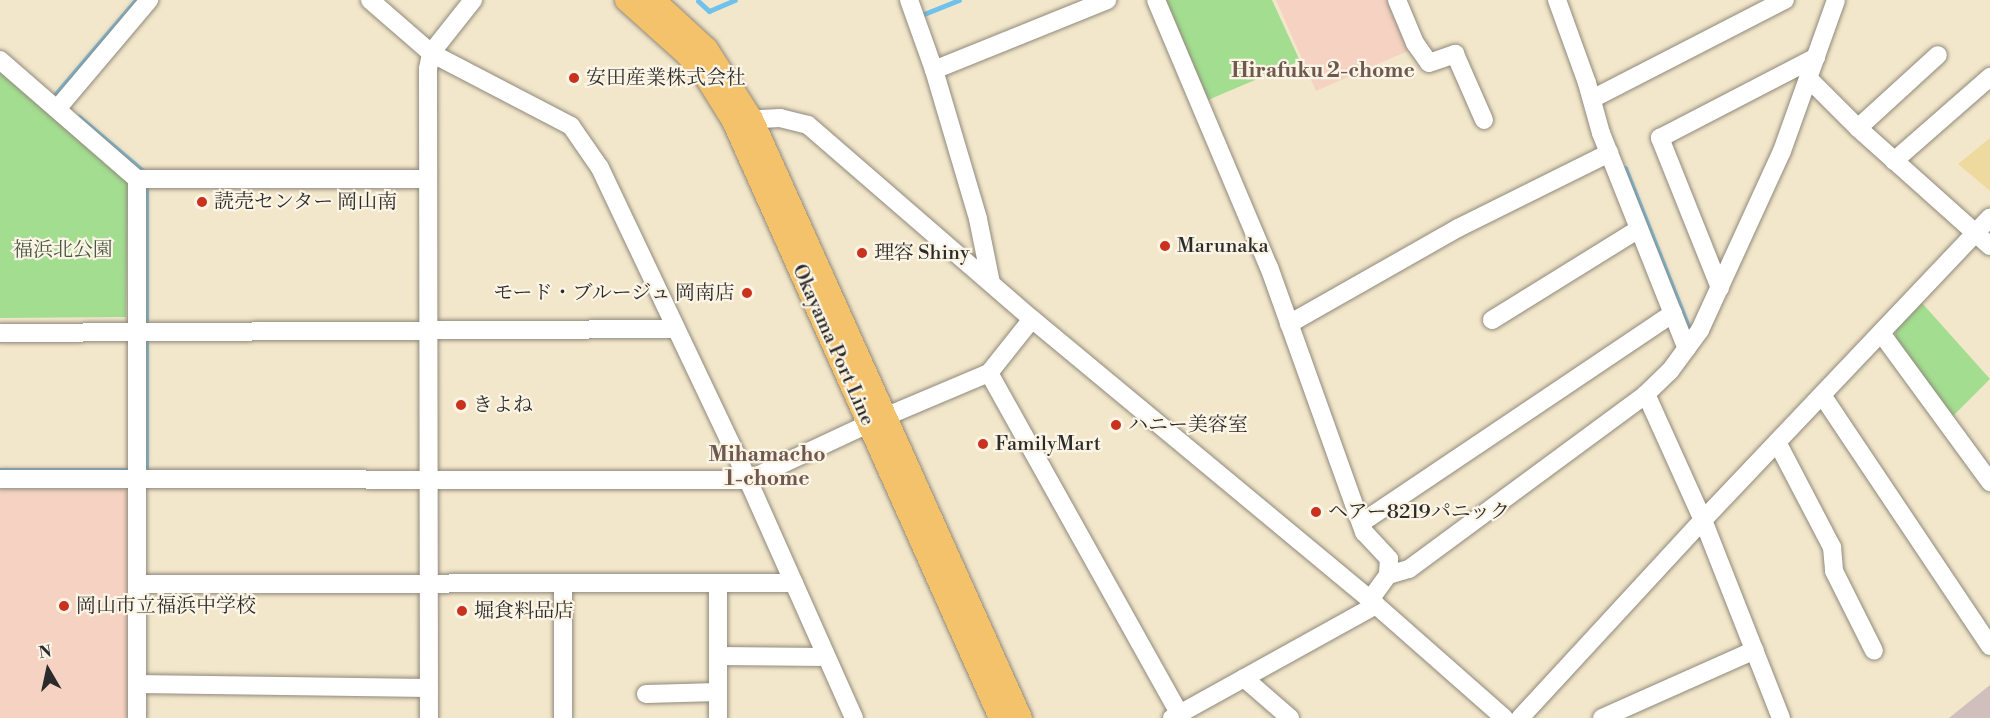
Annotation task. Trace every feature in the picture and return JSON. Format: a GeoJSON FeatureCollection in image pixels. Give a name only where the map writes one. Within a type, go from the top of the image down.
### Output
{"type":"FeatureCollection","features":[{"type":"Feature","properties":{"kind":"main road","name":"Okayama Port Line"},"geometry":{"type":"LineString","coordinates":[[626,0],[693,62],[743,120]]}},
{"type":"Feature","properties":{"kind":"main road","name":"Okayama Port Line"},"geometry":{"type":"LineString","coordinates":[[654,0],[707,49],[743,120],[877,420],[1021,718]]}},
{"type":"Feature","properties":{"kind":"main road","name":"Okayama Port Line"},"geometry":{"type":"LineString","coordinates":[[877,420],[999,718]]}},
{"type":"Feature","properties":{"kind":"street"},"geometry":{"type":"LineString","coordinates":[[60,104],[149,0]]}},
{"type":"Feature","properties":{"kind":"street"},"geometry":{"type":"LineString","coordinates":[[370,0],[431,53],[571,126],[600,168],[748,480],[854,718]]}},
{"type":"Feature","properties":{"kind":"street"},"geometry":{"type":"LineString","coordinates":[[429,718],[428,69],[431,53],[473,0]]}},
{"type":"Feature","properties":{"kind":"street"},"geometry":{"type":"LineString","coordinates":[[934,70],[1107,0]]}},
{"type":"Feature","properties":{"kind":"street"},"geometry":{"type":"LineString","coordinates":[[989,373],[1178,717],[1373,603],[1388,575],[1389,560],[1364,532],[1269,267],[1156,0]]}},
{"type":"Feature","properties":{"kind":"street"},"geometry":{"type":"LineString","coordinates":[[1397,0],[1415,43],[1428,63],[1455,54],[1484,120]]}},
{"type":"Feature","properties":{"kind":"street"},"geometry":{"type":"LineString","coordinates":[[1557,0],[1597,97],[1609,153],[1687,349]]}},
{"type":"Feature","properties":{"kind":"street"},"geometry":{"type":"LineString","coordinates":[[1597,97],[1785,0]]}},
{"type":"Feature","properties":{"kind":"street"},"geometry":{"type":"LineString","coordinates":[[1388,575],[1408,569],[1647,394],[1670,371],[1700,330],[1782,151],[1836,0]]}},
{"type":"Feature","properties":{"kind":"street"},"geometry":{"type":"LineString","coordinates":[[913,11],[934,70],[978,219],[991,283]]}},
{"type":"Feature","properties":{"kind":"street"},"geometry":{"type":"LineString","coordinates":[[1862,125],[1938,55]]}},
{"type":"Feature","properties":{"kind":"street"},"geometry":{"type":"LineString","coordinates":[[1720,288],[1660,138],[1816,57]]}},
{"type":"Feature","properties":{"kind":"street"},"geometry":{"type":"LineString","coordinates":[[0,60],[60,104],[143,179],[428,179]]}},
{"type":"Feature","properties":{"kind":"street"},"geometry":{"type":"LineString","coordinates":[[1898,157],[1990,77]]}},
{"type":"Feature","properties":{"kind":"street"},"geometry":{"type":"LineString","coordinates":[[1809,79],[1898,157],[1990,246]]}},
{"type":"Feature","properties":{"kind":"street"},"geometry":{"type":"LineString","coordinates":[[743,120],[780,118],[808,125],[1032,319],[1373,603],[1504,718]]}},
{"type":"Feature","properties":{"kind":"street"},"geometry":{"type":"LineString","coordinates":[[1289,324],[1458,228],[1609,153]]}},
{"type":"Feature","properties":{"kind":"street"},"geometry":{"type":"LineString","coordinates":[[137,718],[143,179]]}},
{"type":"Feature","properties":{"kind":"street"},"geometry":{"type":"LineString","coordinates":[[1520,718],[1702,520],[1990,218]]}},
{"type":"Feature","properties":{"kind":"street"},"geometry":{"type":"LineString","coordinates":[[1492,320],[1639,229]]}},
{"type":"Feature","properties":{"kind":"street"},"geometry":{"type":"LineString","coordinates":[[1361,523],[1673,313]]}},
{"type":"Feature","properties":{"kind":"street"},"geometry":{"type":"LineString","coordinates":[[0,478],[138,474],[428,480],[748,480],[877,420],[989,373],[1032,319]]}},
{"type":"Feature","properties":{"kind":"street"},"geometry":{"type":"LineString","coordinates":[[0,333],[675,329]]}},
{"type":"Feature","properties":{"kind":"street"},"geometry":{"type":"LineString","coordinates":[[1881,333],[1984,462],[1990,482]]}},
{"type":"Feature","properties":{"kind":"street"},"geometry":{"type":"LineString","coordinates":[[1647,394],[1702,520],[1780,718]]}},
{"type":"Feature","properties":{"kind":"street"},"geometry":{"type":"LineString","coordinates":[[1822,395],[1990,646]]}},
{"type":"Feature","properties":{"kind":"street"},"geometry":{"type":"LineString","coordinates":[[1777,442],[1832,547],[1834,571],[1874,651]]}},
{"type":"Feature","properties":{"kind":"street"},"geometry":{"type":"LineString","coordinates":[[137,584],[563,586],[794,584]]}},
{"type":"Feature","properties":{"kind":"street"},"geometry":{"type":"LineString","coordinates":[[718,584],[718,718]]}},
{"type":"Feature","properties":{"kind":"street"},"geometry":{"type":"LineString","coordinates":[[563,586],[563,718]]}},
{"type":"Feature","properties":{"kind":"street"},"geometry":{"type":"LineString","coordinates":[[1602,718],[1755,650]]}},
{"type":"Feature","properties":{"kind":"street"},"geometry":{"type":"LineString","coordinates":[[718,656],[826,657]]}},
{"type":"Feature","properties":{"kind":"street"},"geometry":{"type":"LineString","coordinates":[[1244,678],[1290,718]]}},
{"type":"Feature","properties":{"kind":"street"},"geometry":{"type":"LineString","coordinates":[[137,684],[429,687]]}},
{"type":"Feature","properties":{"kind":"street"},"geometry":{"type":"LineString","coordinates":[[646,694],[718,692]]}},
{"type":"Feature","properties":{"kind":"shaded area"},"geometry":{"type":"Polygon","coordinates":[[[1276,0],[1387,0],[1408,51],[1316,91],[1276,0]]]}},
{"type":"Feature","properties":{"kind":"shaded area","name":"岡山市立福浜中学校"},"geometry":{"type":"Polygon","coordinates":[[[0,489],[124,489],[129,494],[128,718],[0,718],[0,489]]]}},
{"type":"Feature","properties":{"kind":"shaded area"},"geometry":{"type":"Polygon","coordinates":[[[1990,685],[1990,718],[1949,718],[1990,685]]]}},
{"type":"Feature","properties":{"kind":"green space"},"geometry":{"type":"Polygon","coordinates":[[[1166,0],[1272,0],[1300,61],[1208,100],[1166,0]]]}},
{"type":"Feature","properties":{"kind":"green space","name":"福浜北公園"},"geometry":{"type":"Polygon","coordinates":[[[0,71],[128,183],[126,317],[0,318],[0,71]]]}},
{"type":"Feature","properties":{"kind":"green space"},"geometry":{"type":"Polygon","coordinates":[[[1922,303],[1990,379],[1952,417],[1895,342],[1896,329],[1922,303]]]}},
{"type":"Feature","properties":{"kind":"sand"},"geometry":{"type":"Polygon","coordinates":[[[1990,138],[1990,191],[1958,164],[1990,138]]]}},
{"type":"Feature","properties":{"kind":"waterway"},"geometry":{"type":"LineString","coordinates":[[54,96],[136,0]]}},
{"type":"Feature","properties":{"kind":"waterway"},"geometry":{"type":"LineString","coordinates":[[698,1],[709,11],[735,0]]}},
{"type":"Feature","properties":{"kind":"waterway"},"geometry":{"type":"LineString","coordinates":[[919,16],[959,0]]}},
{"type":"Feature","properties":{"kind":"waterway"},"geometry":{"type":"LineString","coordinates":[[79,117],[145,173]]}},
{"type":"Feature","properties":{"kind":"waterway"},"geometry":{"type":"LineString","coordinates":[[1625,168],[1690,331]]}},
{"type":"Feature","properties":{"kind":"waterway"},"geometry":{"type":"LineString","coordinates":[[0,470],[146,470],[146,182]]}},
{"type":"Feature","properties":{"kind":"place","name":"安田産業株式会社"},"geometry":{"type":"Point","coordinates":[574,78]}},
{"type":"Feature","properties":{"kind":"place","name":"読売センター 岡山南"},"geometry":{"type":"Point","coordinates":[202,202]}},
{"type":"Feature","properties":{"kind":"place","name":"Marunaka"},"geometry":{"type":"Point","coordinates":[1165,246]}},
{"type":"Feature","properties":{"kind":"place","name":"理容 Shiny"},"geometry":{"type":"Point","coordinates":[862,253]}},
{"type":"Feature","properties":{"kind":"place","name":"モード・ブルージュ 岡南店"},"geometry":{"type":"Point","coordinates":[747,293]}},
{"type":"Feature","properties":{"kind":"place","name":"きよね"},"geometry":{"type":"Point","coordinates":[461,405]}},
{"type":"Feature","properties":{"kind":"place","name":"ハニー美容室"},"geometry":{"type":"Point","coordinates":[1116,425]}},
{"type":"Feature","properties":{"kind":"place","name":"FamilyMart"},"geometry":{"type":"Point","coordinates":[983,444]}},
{"type":"Feature","properties":{"kind":"place","name":"ヘアー8219パニック"},"geometry":{"type":"Point","coordinates":[1316,512]}},
{"type":"Feature","properties":{"kind":"place","name":"岡山市立福浜中学校"},"geometry":{"type":"Point","coordinates":[64,606]}},
{"type":"Feature","properties":{"kind":"place","name":"堀食料品店"},"geometry":{"type":"Point","coordinates":[462,611]}},
{"type":"Feature","properties":{"kind":"district","name":"Hirafuku 2-chome"},"geometry":{"type":"Point","coordinates":[1323,71]}},
{"type":"Feature","properties":{"kind":"district","name":"Mihamacho 1-chome"},"geometry":{"type":"Point","coordinates":[767,467]}}]}
